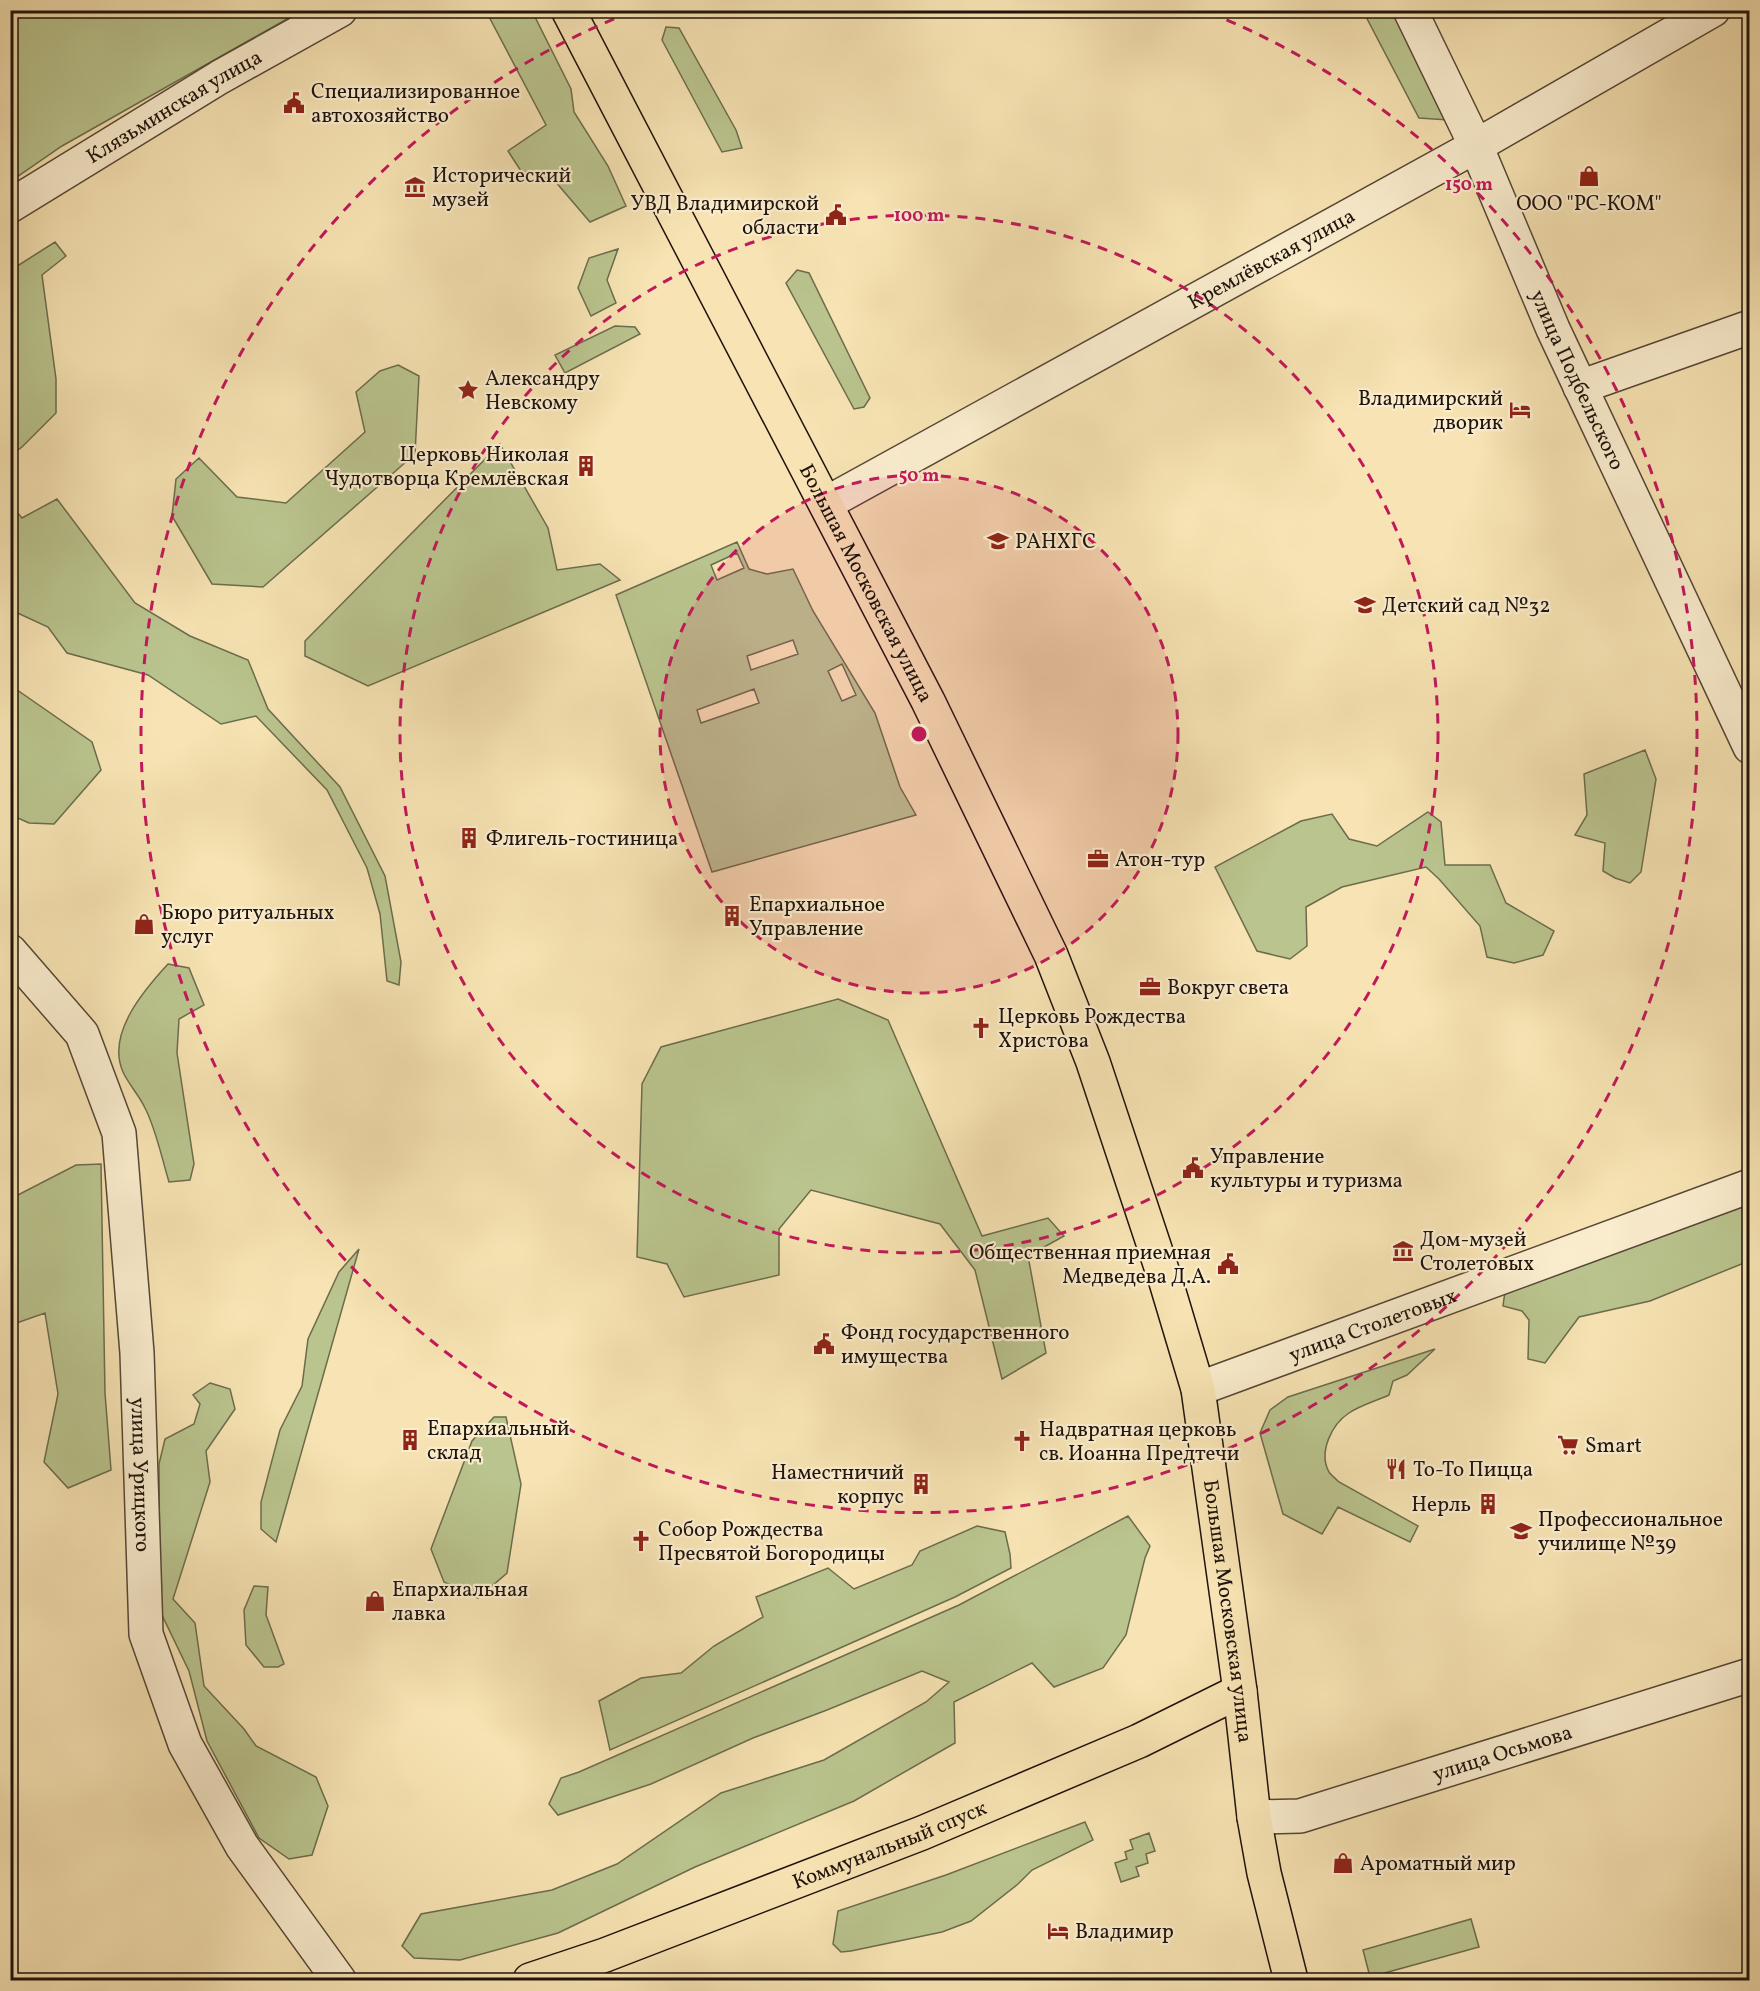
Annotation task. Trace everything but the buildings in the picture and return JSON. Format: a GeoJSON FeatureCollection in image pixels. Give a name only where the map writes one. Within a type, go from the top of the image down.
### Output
{"type":"FeatureCollection","features":[{"type":"Feature","properties":{"kind":"main road","name":"Большая Московская улица"},"geometry":{"type":"LineString","coordinates":[[568,10],[928,700],[1051,955],[1093,1062],[1166,1281],[1198,1389],[1240,1691],[1254,1817],[1264,1873],[1291,1980]]}},
{"type":"Feature","properties":{"kind":"main road","name":"Коммунальный спуск"},"geometry":{"type":"LineString","coordinates":[[530,1980],[606,1955],[922,1833],[1139,1741],[1240,1691]]}},
{"type":"Feature","properties":{"kind":"street","name":"Клязьминская улица"},"geometry":{"type":"LineString","coordinates":[[10,206],[220,77],[340,10]]}},
{"type":"Feature","properties":{"kind":"street","name":"улица Подбельского"},"geometry":{"type":"LineString","coordinates":[[1410,10],[1476,146],[1553,329],[1749,747]]}},
{"type":"Feature","properties":{"kind":"street","name":"Кремлёвская улица"},"geometry":{"type":"LineString","coordinates":[[827,503],[1476,146],[1713,10]]}},
{"type":"Feature","properties":{"kind":"street"},"geometry":{"type":"LineString","coordinates":[[1580,387],[1749,327]]}},
{"type":"Feature","properties":{"kind":"street","name":"улица Урицкого"},"geometry":{"type":"LineString","coordinates":[[10,951],[82,1034],[119,1133],[137,1353],[146,1634],[185,1744],[242,1846],[339,1980]]}},
{"type":"Feature","properties":{"kind":"street","name":"улица Столетовых"},"geometry":{"type":"LineString","coordinates":[[1198,1389],[1749,1186]]}},
{"type":"Feature","properties":{"kind":"street","name":"улица Осьмова"},"geometry":{"type":"LineString","coordinates":[[1254,1817],[1300,1816],[1749,1676]]}},
{"type":"Feature","properties":{"kind":"green space"},"geometry":{"type":"Polygon","coordinates":[[[11,10],[301,11],[62,146],[11,181],[11,10]]]}},
{"type":"Feature","properties":{"kind":"green space"},"geometry":{"type":"Polygon","coordinates":[[[486,11],[532,11],[571,89],[574,112],[608,166],[626,206],[590,222],[554,180],[521,171],[508,151],[546,125],[486,11]]]}},
{"type":"Feature","properties":{"kind":"green space"},"geometry":{"type":"Polygon","coordinates":[[[1363,11],[1402,11],[1448,120],[1419,118],[1363,11]]]}},
{"type":"Feature","properties":{"kind":"green space"},"geometry":{"type":"Polygon","coordinates":[[[666,27],[679,28],[736,130],[742,148],[722,152],[662,40],[666,27]]]}},
{"type":"Feature","properties":{"kind":"green space"},"geometry":{"type":"Polygon","coordinates":[[[55,242],[66,256],[42,275],[56,379],[56,413],[11,455],[11,270],[55,242]]]}},
{"type":"Feature","properties":{"kind":"green space"},"geometry":{"type":"Polygon","coordinates":[[[618,249],[607,280],[616,303],[591,316],[578,288],[589,258],[618,249]]]}},
{"type":"Feature","properties":{"kind":"green space"},"geometry":{"type":"Polygon","coordinates":[[[797,270],[809,273],[870,398],[864,407],[854,409],[786,283],[797,270]]]}},
{"type":"Feature","properties":{"kind":"green space"},"geometry":{"type":"Polygon","coordinates":[[[615,326],[635,327],[640,334],[565,373],[555,355],[615,326]]]}},
{"type":"Feature","properties":{"kind":"green space"},"geometry":{"type":"Polygon","coordinates":[[[398,365],[419,376],[415,454],[263,587],[212,584],[172,516],[176,479],[199,458],[237,497],[286,503],[365,432],[356,392],[380,371],[398,365]]]}},
{"type":"Feature","properties":{"kind":"green space"},"geometry":{"type":"Polygon","coordinates":[[[500,444],[548,528],[557,570],[600,564],[620,580],[368,686],[305,656],[305,641],[500,444]]]}},
{"type":"Feature","properties":{"kind":"green space"},"geometry":{"type":"Polygon","coordinates":[[[57,499],[135,603],[190,636],[248,660],[268,709],[340,787],[385,876],[401,962],[399,985],[387,981],[380,914],[367,868],[327,790],[256,716],[221,724],[148,675],[67,653],[48,627],[11,610],[11,505],[22,518],[57,499]]]}},
{"type":"Feature","properties":{"kind":"green space"},"geometry":{"type":"Polygon","coordinates":[[[737,542],[749,569],[767,574],[793,569],[813,611],[875,713],[900,787],[916,815],[712,872],[616,595],[737,542]],[[737,553],[711,565],[717,580],[744,568],[737,553]],[[793,640],[747,656],[751,670],[798,654],[793,640]],[[842,664],[828,671],[842,701],[856,695],[842,664]],[[754,689],[697,710],[701,723],[759,703],[754,689]]]}},
{"type":"Feature","properties":{"kind":"green space"},"geometry":{"type":"Polygon","coordinates":[[[10,685],[92,742],[101,770],[54,824],[29,823],[11,815],[10,685]]]}},
{"type":"Feature","properties":{"kind":"green space"},"geometry":{"type":"Polygon","coordinates":[[[1645,750],[1656,779],[1641,872],[1630,883],[1603,871],[1605,843],[1575,835],[1587,815],[1584,774],[1645,750]]]}},
{"type":"Feature","properties":{"kind":"green space"},"geometry":{"type":"Polygon","coordinates":[[[1428,812],[1441,822],[1445,865],[1490,865],[1506,903],[1554,931],[1543,955],[1514,963],[1487,957],[1480,926],[1426,867],[1342,887],[1306,907],[1307,946],[1290,959],[1257,951],[1215,867],[1301,821],[1332,814],[1349,839],[1377,846],[1428,812]]]}},
{"type":"Feature","properties":{"kind":"green space"},"geometry":{"type":"Polygon","coordinates":[[[168,964],[189,968],[204,1005],[179,1019],[177,1053],[194,1164],[190,1180],[169,1182],[149,1116],[123,1072],[119,1058],[119,1043],[130,1014],[148,987],[168,964]]]}},
{"type":"Feature","properties":{"kind":"green space"},"geometry":{"type":"Polygon","coordinates":[[[838,999],[888,1020],[982,1236],[1048,1218],[1064,1236],[1028,1256],[1046,1353],[1002,1379],[975,1270],[940,1224],[811,1190],[779,1229],[779,1275],[684,1297],[667,1264],[637,1257],[642,1084],[661,1047],[838,999]]]}},
{"type":"Feature","properties":{"kind":"green space"},"geometry":{"type":"Polygon","coordinates":[[[101,1164],[105,1393],[111,1470],[68,1488],[44,1462],[58,1394],[45,1313],[11,1325],[11,1189],[16,1196],[76,1165],[101,1164]]]}},
{"type":"Feature","properties":{"kind":"green space"},"geometry":{"type":"Polygon","coordinates":[[[1749,1200],[1749,1261],[1650,1301],[1579,1317],[1545,1363],[1528,1359],[1529,1320],[1522,1311],[1503,1306],[1506,1284],[1749,1200]]]}},
{"type":"Feature","properties":{"kind":"green space"},"geometry":{"type":"Polygon","coordinates":[[[359,1249],[276,1542],[261,1529],[261,1502],[280,1430],[302,1386],[308,1339],[339,1272],[359,1249]]]}},
{"type":"Feature","properties":{"kind":"green space"},"geometry":{"type":"Polygon","coordinates":[[[1435,1349],[1407,1375],[1393,1381],[1389,1395],[1358,1408],[1343,1418],[1332,1431],[1326,1447],[1326,1464],[1329,1472],[1339,1482],[1418,1526],[1410,1542],[1338,1507],[1322,1534],[1283,1514],[1260,1433],[1270,1410],[1288,1397],[1435,1349]]]}},
{"type":"Feature","properties":{"kind":"green space"},"geometry":{"type":"Polygon","coordinates":[[[210,1383],[230,1389],[235,1409],[206,1451],[210,1482],[173,1599],[195,1623],[204,1686],[244,1729],[256,1746],[316,1777],[328,1806],[312,1855],[289,1859],[259,1838],[207,1741],[189,1671],[160,1611],[159,1464],[165,1439],[194,1424],[200,1404],[193,1395],[210,1383]]]}},
{"type":"Feature","properties":{"kind":"green space"},"geometry":{"type":"Polygon","coordinates":[[[494,1417],[506,1417],[521,1484],[507,1573],[478,1598],[444,1582],[431,1549],[472,1441],[494,1417]]]}},
{"type":"Feature","properties":{"kind":"green space"},"geometry":{"type":"Polygon","coordinates":[[[1128,1516],[1150,1546],[1126,1635],[1103,1668],[1054,1687],[1032,1663],[954,1702],[955,1743],[854,1801],[695,1867],[558,1933],[460,1960],[414,1958],[402,1946],[421,1914],[552,1890],[617,1864],[721,1793],[824,1760],[926,1702],[949,1682],[922,1671],[753,1738],[651,1784],[558,1815],[549,1804],[561,1778],[959,1605],[1128,1516]]]}},
{"type":"Feature","properties":{"kind":"green space"},"geometry":{"type":"Polygon","coordinates":[[[977,1526],[1005,1532],[1011,1568],[955,1597],[610,1750],[599,1701],[641,1678],[681,1673],[714,1646],[763,1617],[756,1597],[828,1568],[854,1589],[912,1565],[920,1551],[977,1526]]]}},
{"type":"Feature","properties":{"kind":"green space"},"geometry":{"type":"Polygon","coordinates":[[[254,1586],[268,1587],[266,1615],[284,1664],[278,1667],[264,1667],[246,1645],[244,1610],[254,1586]]]}},
{"type":"Feature","properties":{"kind":"green space"},"geometry":{"type":"Polygon","coordinates":[[[1085,1822],[1093,1840],[1032,1870],[971,1921],[942,1932],[851,1951],[841,1952],[833,1944],[838,1911],[946,1875],[1085,1822]]]}},
{"type":"Feature","properties":{"kind":"green space"},"geometry":{"type":"Polygon","coordinates":[[[1149,1833],[1155,1851],[1146,1854],[1148,1863],[1136,1867],[1139,1876],[1121,1882],[1115,1863],[1127,1859],[1125,1852],[1133,1849],[1130,1840],[1149,1833]]]}},
{"type":"Feature","properties":{"kind":"green space"},"geometry":{"type":"Polygon","coordinates":[[[1471,1919],[1479,1947],[1370,1977],[1363,1950],[1471,1919]]]}},
{"type":"Feature","properties":{"kind":"place","name":"Специализированное автохозяйство"},"geometry":{"type":"Point","coordinates":[294,103]}},
{"type":"Feature","properties":{"kind":"place","name":"ООО \"РС-КОМ\""},"geometry":{"type":"Point","coordinates":[1589,176]}},
{"type":"Feature","properties":{"kind":"place","name":"Исторический музей"},"geometry":{"type":"Point","coordinates":[415,187]}},
{"type":"Feature","properties":{"kind":"place","name":"УВД Владимирской области"},"geometry":{"type":"Point","coordinates":[836,215]}},
{"type":"Feature","properties":{"kind":"place","name":"Александру Невскому"},"geometry":{"type":"Point","coordinates":[468,390]}},
{"type":"Feature","properties":{"kind":"place","name":"Владимирский дворик"},"geometry":{"type":"Point","coordinates":[1520,410]}},
{"type":"Feature","properties":{"kind":"place","name":"Церковь Николая Чудотворца Кремлёвская"},"geometry":{"type":"Point","coordinates":[586,466]}},
{"type":"Feature","properties":{"kind":"place","name":"РАНХГС"},"geometry":{"type":"Point","coordinates":[998,541]}},
{"type":"Feature","properties":{"kind":"place","name":"Детский сад №32"},"geometry":{"type":"Point","coordinates":[1365,605]}},
{"type":"Feature","properties":{"kind":"place","name":"Флигель-гостиница"},"geometry":{"type":"Point","coordinates":[469,838]}},
{"type":"Feature","properties":{"kind":"place","name":"Атон-тур"},"geometry":{"type":"Point","coordinates":[1098,859]}},
{"type":"Feature","properties":{"kind":"place","name":"Епархиальное Управление"},"geometry":{"type":"Point","coordinates":[732,916]}},
{"type":"Feature","properties":{"kind":"place","name":"Бюро ритуальных услуг"},"geometry":{"type":"Point","coordinates":[144,924]}},
{"type":"Feature","properties":{"kind":"place","name":"Вокруг света"},"geometry":{"type":"Point","coordinates":[1150,987]}},
{"type":"Feature","properties":{"kind":"place","name":"Церковь Рождества Христова"},"geometry":{"type":"Point","coordinates":[981,1028]}},
{"type":"Feature","properties":{"kind":"place","name":"Управление культуры и туризма"},"geometry":{"type":"Point","coordinates":[1193,1168]}},
{"type":"Feature","properties":{"kind":"place","name":"Дом-музей Столетовых"},"geometry":{"type":"Point","coordinates":[1403,1251]}},
{"type":"Feature","properties":{"kind":"place","name":"Общественная приемная Медведева Д.А."},"geometry":{"type":"Point","coordinates":[1228,1264]}},
{"type":"Feature","properties":{"kind":"place","name":"Фонд государственного имущества"},"geometry":{"type":"Point","coordinates":[824,1344]}},
{"type":"Feature","properties":{"kind":"place","name":"Епархиальный склад"},"geometry":{"type":"Point","coordinates":[410,1440]}},
{"type":"Feature","properties":{"kind":"place","name":"Надвратная церковь св. Иоанна Предтечи"},"geometry":{"type":"Point","coordinates":[1022,1441]}},
{"type":"Feature","properties":{"kind":"place","name":"Smart"},"geometry":{"type":"Point","coordinates":[1568,1445]}},
{"type":"Feature","properties":{"kind":"place","name":"То-То Пицца"},"geometry":{"type":"Point","coordinates":[1396,1469]}},
{"type":"Feature","properties":{"kind":"place","name":"Наместничий корпус"},"geometry":{"type":"Point","coordinates":[921,1484]}},
{"type":"Feature","properties":{"kind":"place","name":"Нерль"},"geometry":{"type":"Point","coordinates":[1488,1504]}},
{"type":"Feature","properties":{"kind":"place","name":"Профессиональное училище №39"},"geometry":{"type":"Point","coordinates":[1521,1531]}},
{"type":"Feature","properties":{"kind":"place","name":"Собор Рождества Пресвятой Богородицы"},"geometry":{"type":"Point","coordinates":[641,1541]}},
{"type":"Feature","properties":{"kind":"place","name":"Епархиальная лавка"},"geometry":{"type":"Point","coordinates":[375,1601]}},
{"type":"Feature","properties":{"kind":"place","name":"Ароматный мир"},"geometry":{"type":"Point","coordinates":[1343,1863]}},
{"type":"Feature","properties":{"kind":"place","name":"Владимир"},"geometry":{"type":"Point","coordinates":[1058,1931]}}]}
